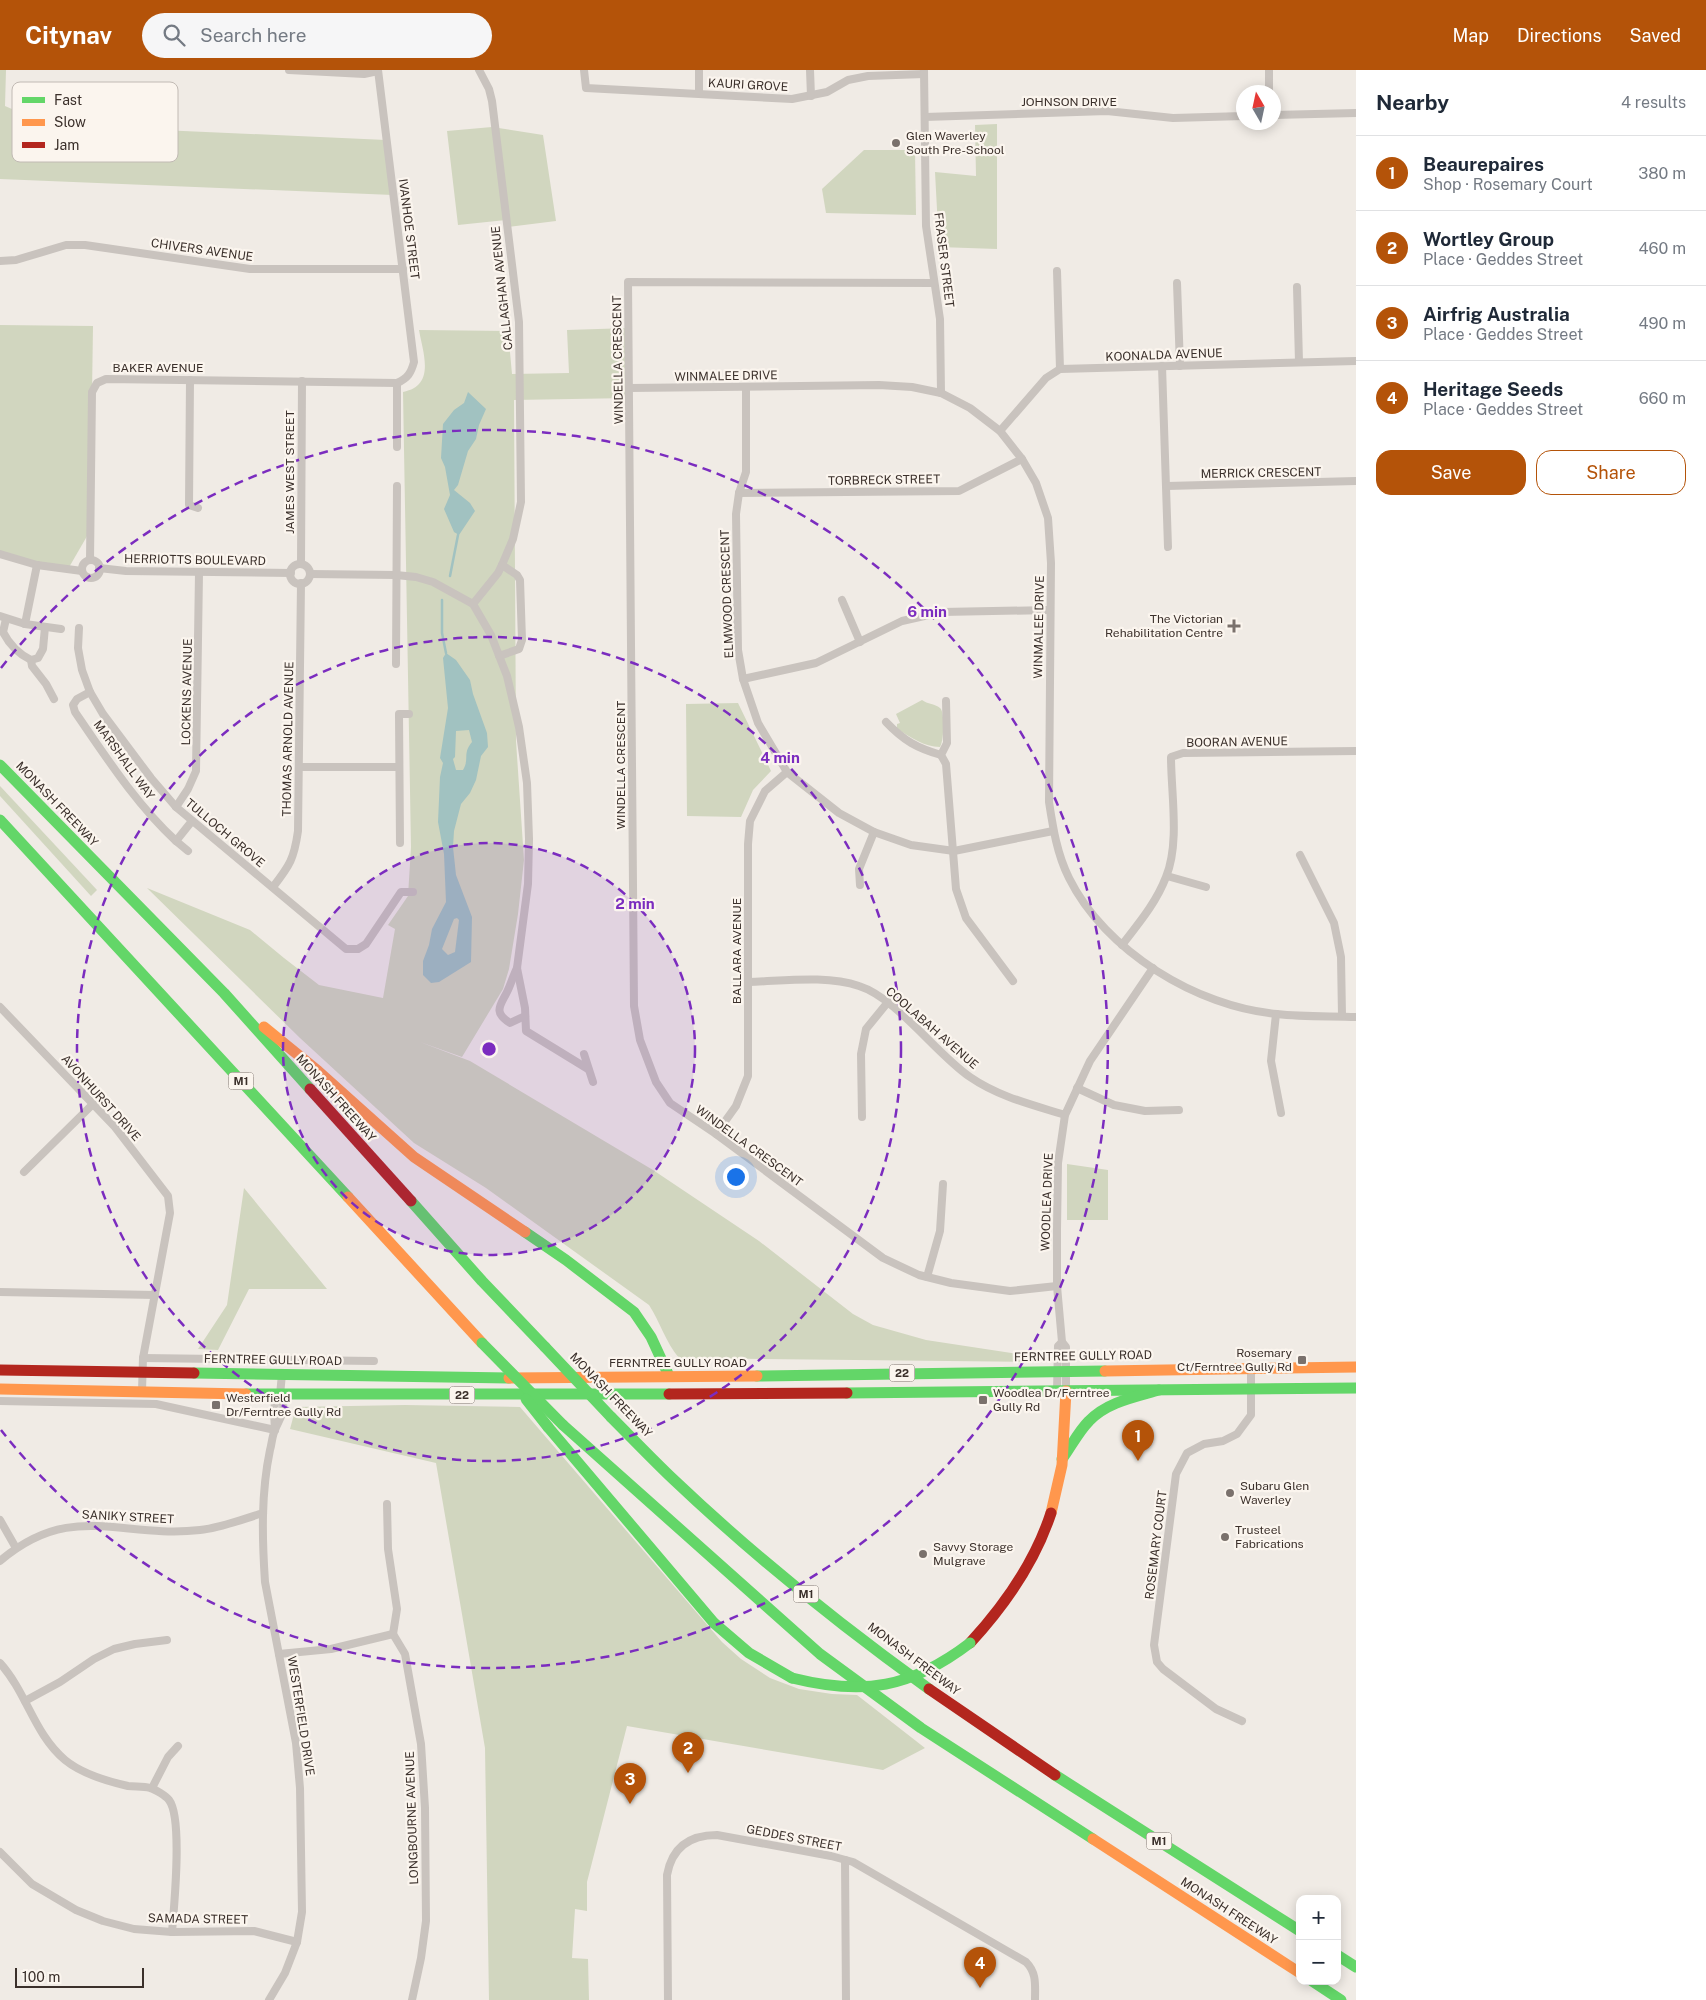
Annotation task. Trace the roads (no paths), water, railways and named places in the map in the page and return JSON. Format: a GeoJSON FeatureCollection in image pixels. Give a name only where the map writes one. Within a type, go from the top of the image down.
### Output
{"type":"FeatureCollection","features":[{"type":"Feature","properties":{"kind":"main road","name":"MONASH FREEWAY"},"geometry":{"type":"LineString","coordinates":[[0,765],[224,993],[482,1280],[680,1486],[756,1554],[874,1648],[944,1700],[1018,1750],[1296,1928]]}},
{"type":"Feature","properties":{"kind":"main road","name":"MONASH FREEWAY"},"geometry":{"type":"LineString","coordinates":[[0,820],[482,1343],[563,1425],[820,1654],[921,1728],[1296,1971]]}},
{"type":"Feature","properties":{"kind":"main road"},"geometry":{"type":"LineString","coordinates":[[224,993],[318,1071],[414,1157],[566,1260],[634,1312],[649,1333],[669,1376]]}},
{"type":"Feature","properties":{"kind":"main road"},"geometry":{"type":"LineString","coordinates":[[482,1343],[548,1427],[714,1624],[748,1655],[775,1671],[819,1686],[844,1688],[880,1686],[925,1672],[952,1657],[970,1643],[1002,1607],[1024,1573],[1036,1549],[1048,1520],[1057,1490],[1062,1459],[1062,1391]]}},
{"type":"Feature","properties":{"kind":"main road","name":"FERNTREE GULLY ROAD"},"geometry":{"type":"LineString","coordinates":[[0,1370],[477,1378],[1356,1367]]}},
{"type":"Feature","properties":{"kind":"main road","name":"22"},"geometry":{"type":"LineString","coordinates":[[0,1389],[280,1394],[615,1395],[1356,1388]]}},
{"type":"Feature","properties":{"kind":"main road"},"geometry":{"type":"LineString","coordinates":[[1062,1459],[1090,1419],[1114,1405],[1159,1390]]}},
{"type":"Feature","properties":{"kind":"main road"},"geometry":{"type":"LineString","coordinates":[[1341,1958],[1356,1967]]}},
{"type":"Feature","properties":{"kind":"main road"},"geometry":{"type":"LineString","coordinates":[[1318,1985],[1341,2000]]}},
{"type":"Feature","properties":{"kind":"street"},"geometry":{"type":"LineString","coordinates":[[289,70],[364,74],[378,71]]}},
{"type":"Feature","properties":{"kind":"street","name":"CALLAGHAN AVENUE"},"geometry":{"type":"LineString","coordinates":[[473,604],[498,573],[502,565],[513,539],[521,502],[519,322],[492,101],[489,89],[478,70]]}},
{"type":"Feature","properties":{"kind":"street","name":"KAURI GROVE"},"geometry":{"type":"LineString","coordinates":[[584,70],[586,88],[792,99],[827,92],[848,80],[868,76],[924,72]]}},
{"type":"Feature","properties":{"kind":"street"},"geometry":{"type":"LineString","coordinates":[[699,70],[699,93]]}},
{"type":"Feature","properties":{"kind":"street"},"geometry":{"type":"LineString","coordinates":[[810,70],[811,96]]}},
{"type":"Feature","properties":{"kind":"street"},"geometry":{"type":"LineString","coordinates":[[1269,70],[1269,85]]}},
{"type":"Feature","properties":{"kind":"street","name":"IVANHOE STREET"},"geometry":{"type":"LineString","coordinates":[[378,71],[414,362],[411,373],[406,379],[397,383]]}},
{"type":"Feature","properties":{"kind":"street","name":"FRASER STREET"},"geometry":{"type":"LineString","coordinates":[[924,72],[926,226],[941,342],[941,393]]}},
{"type":"Feature","properties":{"kind":"street","name":"JOHNSON DRIVE"},"geometry":{"type":"LineString","coordinates":[[925,117],[1108,111],[1173,118],[1236,116]]}},
{"type":"Feature","properties":{"kind":"street"},"geometry":{"type":"LineString","coordinates":[[1281,115],[1356,113]]}},
{"type":"Feature","properties":{"kind":"street","name":"CHIVERS AVENUE"},"geometry":{"type":"LineString","coordinates":[[0,261],[16,260],[66,245],[85,245],[250,268],[403,268]]}},
{"type":"Feature","properties":{"kind":"street"},"geometry":{"type":"LineString","coordinates":[[1000,431],[1046,378],[1060,369],[1057,271]]}},
{"type":"Feature","properties":{"kind":"street","name":"WINDELLA CRESCENT"},"geometry":{"type":"LineString","coordinates":[[934,283],[628,282],[634,1006],[640,1040],[656,1082],[670,1103],[716,1134],[876,1253],[893,1263],[927,1277],[996,1290],[1022,1290],[1057,1286]]}},
{"type":"Feature","properties":{"kind":"street"},"geometry":{"type":"LineString","coordinates":[[1177,283],[1180,366]]}},
{"type":"Feature","properties":{"kind":"street"},"geometry":{"type":"LineString","coordinates":[[1297,287],[1299,362]]}},
{"type":"Feature","properties":{"kind":"street","name":"KOONALDA AVENUE"},"geometry":{"type":"LineString","coordinates":[[1060,369],[1356,361]]}},
{"type":"Feature","properties":{"kind":"street"},"geometry":{"type":"LineString","coordinates":[[1162,366],[1168,547]]}},
{"type":"Feature","properties":{"kind":"street","name":"BAKER AVENUE"},"geometry":{"type":"LineString","coordinates":[[90,560],[92,400],[95,386],[106,379],[397,383]]}},
{"type":"Feature","properties":{"kind":"street"},"geometry":{"type":"LineString","coordinates":[[189,505],[190,380]]}},
{"type":"Feature","properties":{"kind":"street","name":"JAMES WEST STREET"},"geometry":{"type":"LineString","coordinates":[[301,564],[302,381]]}},
{"type":"Feature","properties":{"kind":"street"},"geometry":{"type":"LineString","coordinates":[[397,383],[397,447]]}},
{"type":"Feature","properties":{"kind":"street","name":"WINMALEE DRIVE"},"geometry":{"type":"LineString","coordinates":[[630,388],[879,385],[912,387],[941,393],[970,408],[1000,431],[1022,459],[1036,483],[1048,518],[1051,563],[1048,802],[1060,858],[1080,898],[1094,917],[1122,945],[1153,968],[1192,990],[1235,1006],[1276,1014],[1356,1017]]}},
{"type":"Feature","properties":{"kind":"street","name":"ELMWOOD CRESCENT"},"geometry":{"type":"LineString","coordinates":[[746,387],[746,472],[739,493],[736,514],[738,650],[744,679],[758,723],[787,772],[839,813],[874,832],[911,845],[954,851],[1053,831]]}},
{"type":"Feature","properties":{"kind":"street","name":"TORBRECK STREET"},"geometry":{"type":"LineString","coordinates":[[739,493],[959,491],[1022,459]]}},
{"type":"Feature","properties":{"kind":"street","name":"MERRICK CRESCENT"},"geometry":{"type":"LineString","coordinates":[[1167,486],[1356,482]]}},
{"type":"Feature","properties":{"kind":"street"},"geometry":{"type":"LineString","coordinates":[[396,664],[397,486]]}},
{"type":"Feature","properties":{"kind":"street"},"geometry":{"type":"LineString","coordinates":[[180,508],[189,505],[198,508]]}},
{"type":"Feature","properties":{"kind":"street"},"geometry":{"type":"LineString","coordinates":[[0,554],[37,565],[82,571],[88,577],[93,577],[98,573],[99,568],[97,563],[90,560],[83,564],[82,571]]}},
{"type":"Feature","properties":{"kind":"street"},"geometry":{"type":"LineString","coordinates":[[301,564],[308,567],[310,574],[308,580],[301,583],[295,582],[290,573],[294,566],[301,564]]}},
{"type":"Feature","properties":{"kind":"street"},"geometry":{"type":"LineString","coordinates":[[25,624],[37,565]]}},
{"type":"Feature","properties":{"kind":"street"},"geometry":{"type":"LineString","coordinates":[[499,656],[519,648],[522,640],[520,580],[517,575],[502,565]]}},
{"type":"Feature","properties":{"kind":"street","name":"HERRIOTTS BOULEVARD"},"geometry":{"type":"LineString","coordinates":[[99,568],[126,571],[290,573]]}},
{"type":"Feature","properties":{"kind":"street","name":"LOCKENS AVENUE"},"geometry":{"type":"LineString","coordinates":[[176,807],[188,789],[196,771],[199,572]]}},
{"type":"Feature","properties":{"kind":"street"},"geometry":{"type":"LineString","coordinates":[[310,574],[396,575],[416,577],[433,582],[473,604],[491,635],[507,676],[520,728],[527,783],[529,839],[528,884],[517,968],[499,1006],[500,1013],[510,1023],[588,1069]]}},
{"type":"Feature","properties":{"kind":"street","name":"THOMAS ARNOLD AVENUE"},"geometry":{"type":"LineString","coordinates":[[273,888],[291,864],[296,847],[301,583]]}},
{"type":"Feature","properties":{"kind":"street"},"geometry":{"type":"LineString","coordinates":[[842,600],[860,642]]}},
{"type":"Feature","properties":{"kind":"street"},"geometry":{"type":"LineString","coordinates":[[744,679],[816,663],[902,621],[942,612],[1050,610]]}},
{"type":"Feature","properties":{"kind":"street"},"geometry":{"type":"LineString","coordinates":[[45,627],[43,649],[38,658],[31,660],[22,656],[7,639],[3,632],[3,617],[25,624],[61,628]]}},
{"type":"Feature","properties":{"kind":"street","name":"TULLOCH GROVE"},"geometry":{"type":"LineString","coordinates":[[79,628],[78,648],[82,670],[90,692],[109,722],[151,778],[176,807],[346,949],[358,949],[366,944],[401,892],[413,892]]}},
{"type":"Feature","properties":{"kind":"street"},"geometry":{"type":"LineString","coordinates":[[31,660],[32,666],[46,684],[54,699]]}},
{"type":"Feature","properties":{"kind":"street","name":"MARSHALL WAY"},"geometry":{"type":"LineString","coordinates":[[90,692],[77,699],[74,705],[75,712],[126,785],[156,822],[188,851]]}},
{"type":"Feature","properties":{"kind":"street"},"geometry":{"type":"LineString","coordinates":[[941,755],[947,743],[946,700]]}},
{"type":"Feature","properties":{"kind":"street"},"geometry":{"type":"LineString","coordinates":[[400,843],[400,714],[409,714]]}},
{"type":"Feature","properties":{"kind":"street"},"geometry":{"type":"LineString","coordinates":[[886,722],[901,738],[921,749],[941,755],[946,764],[956,889],[966,918],[1013,981]]}},
{"type":"Feature","properties":{"kind":"street","name":"BOORAN AVENUE"},"geometry":{"type":"LineString","coordinates":[[1122,945],[1149,911],[1167,876],[1173,829],[1171,758],[1183,753],[1356,751]]}},
{"type":"Feature","properties":{"kind":"street"},"geometry":{"type":"LineString","coordinates":[[299,767],[399,767]]}},
{"type":"Feature","properties":{"kind":"street","name":"BALLARA AVENUE"},"geometry":{"type":"LineString","coordinates":[[716,1134],[736,1106],[748,1076],[750,982],[748,844],[750,821],[765,791],[787,772]]}},
{"type":"Feature","properties":{"kind":"street"},"geometry":{"type":"LineString","coordinates":[[176,841],[192,821]]}},
{"type":"Feature","properties":{"kind":"street"},"geometry":{"type":"LineString","coordinates":[[860,885],[859,869],[874,832]]}},
{"type":"Feature","properties":{"kind":"street"},"geometry":{"type":"LineString","coordinates":[[1300,855],[1334,924],[1341,958],[1342,1016]]}},
{"type":"Feature","properties":{"kind":"street"},"geometry":{"type":"LineString","coordinates":[[1167,876],[1206,887]]}},
{"type":"Feature","properties":{"kind":"street"},"geometry":{"type":"LineString","coordinates":[[517,968],[525,1008],[526,1031]]}},
{"type":"Feature","properties":{"kind":"street","name":"WOODLEA DRIVE"},"geometry":{"type":"LineString","coordinates":[[1062,1391],[1062,1370],[1066,1347],[1062,1342],[1057,1286],[1058,1163],[1065,1116],[1090,1060],[1153,968]]}},
{"type":"Feature","properties":{"kind":"street","name":"COOLABAH AVENUE"},"geometry":{"type":"LineString","coordinates":[[750,982],[835,980],[861,986],[888,1002],[951,1062],[971,1078],[999,1094],[1065,1116]]}},
{"type":"Feature","properties":{"kind":"street"},"geometry":{"type":"LineString","coordinates":[[862,1117],[861,1054],[866,1029],[888,1002]]}},
{"type":"Feature","properties":{"kind":"street","name":"AVONHURST DRIVE"},"geometry":{"type":"LineString","coordinates":[[0,1007],[115,1127],[168,1196],[170,1213],[144,1358],[142,1391]]}},
{"type":"Feature","properties":{"kind":"street"},"geometry":{"type":"LineString","coordinates":[[1276,1014],[1271,1061],[1281,1113]]}},
{"type":"Feature","properties":{"kind":"street"},"geometry":{"type":"LineString","coordinates":[[510,1023],[525,1016]]}},
{"type":"Feature","properties":{"kind":"street"},"geometry":{"type":"LineString","coordinates":[[584,1054],[593,1082]]}},
{"type":"Feature","properties":{"kind":"street"},"geometry":{"type":"LineString","coordinates":[[1077,1088],[1114,1106],[1145,1111],[1179,1110]]}},
{"type":"Feature","properties":{"kind":"street"},"geometry":{"type":"LineString","coordinates":[[24,1172],[94,1104]]}},
{"type":"Feature","properties":{"kind":"street"},"geometry":{"type":"LineString","coordinates":[[927,1277],[940,1231],[943,1184]]}},
{"type":"Feature","properties":{"kind":"street"},"geometry":{"type":"LineString","coordinates":[[0,1292],[155,1295]]}},
{"type":"Feature","properties":{"kind":"street"},"geometry":{"type":"LineString","coordinates":[[144,1358],[374,1361]]}},
{"type":"Feature","properties":{"kind":"street"},"geometry":{"type":"LineString","coordinates":[[230,1360],[246,1374]]}},
{"type":"Feature","properties":{"kind":"street","name":"ROSEMARY COURT"},"geometry":{"type":"LineString","coordinates":[[1242,1721],[1216,1709],[1163,1669],[1157,1662],[1154,1645],[1176,1474],[1187,1453],[1204,1444],[1224,1441],[1237,1434],[1251,1415],[1251,1368]]}},
{"type":"Feature","properties":{"kind":"street","name":"WESTERFIELD DRIVE"},"geometry":{"type":"LineString","coordinates":[[269,2000],[285,1973],[297,1942],[302,1912],[300,1788],[296,1743],[265,1582],[263,1513],[265,1473],[275,1430],[284,1408],[280,1394],[282,1374]]}},
{"type":"Feature","properties":{"kind":"street"},"geometry":{"type":"LineString","coordinates":[[0,1401],[156,1404],[275,1430]]}},
{"type":"Feature","properties":{"kind":"street"},"geometry":{"type":"LineString","coordinates":[[279,1654],[331,1649],[393,1634],[397,1608],[388,1549],[387,1504]]}},
{"type":"Feature","properties":{"kind":"street","name":"SANIKY STREET"},"geometry":{"type":"LineString","coordinates":[[0,1562],[16,1548],[44,1533],[66,1527],[88,1525],[174,1531],[202,1530],[263,1513]]}},
{"type":"Feature","properties":{"kind":"street"},"geometry":{"type":"LineString","coordinates":[[0,1520],[16,1548]]}},
{"type":"Feature","properties":{"kind":"street","name":"LONGBOURNE AVENUE"},"geometry":{"type":"LineString","coordinates":[[393,1634],[405,1654],[421,1744],[425,1808],[426,1921],[421,1958],[412,2000]]}},
{"type":"Feature","properties":{"kind":"street"},"geometry":{"type":"LineString","coordinates":[[24,1701],[60,1682],[94,1659],[114,1649],[168,1640]]}},
{"type":"Feature","properties":{"kind":"street"},"geometry":{"type":"LineString","coordinates":[[0,1663],[24,1701],[43,1738],[66,1760],[87,1774],[128,1786],[152,1788],[169,1800],[176,1816],[176,1884],[172,1932]]}},
{"type":"Feature","properties":{"kind":"street"},"geometry":{"type":"LineString","coordinates":[[152,1788],[168,1757],[178,1746]]}},
{"type":"Feature","properties":{"kind":"street","name":"GEDDES STREET"},"geometry":{"type":"LineString","coordinates":[[668,2000],[668,1875],[670,1862],[676,1852],[687,1842],[703,1835],[717,1834],[845,1860],[864,1867],[1026,1962],[1033,1969],[1035,1976],[1035,2000]]}},
{"type":"Feature","properties":{"kind":"street","name":"SAMADA STREET"},"geometry":{"type":"LineString","coordinates":[[1,1856],[32,1884],[76,1910],[103,1921],[134,1929],[172,1932],[254,1931],[297,1942]]}},
{"type":"Feature","properties":{"kind":"street"},"geometry":{"type":"LineString","coordinates":[[845,1860],[846,2000]]}},
{"type":"Feature","properties":{"kind":"water"},"geometry":{"type":"Polygon","coordinates":[[[468,392],[486,409],[479,425],[476,439],[468,451],[458,485],[454,490],[470,503],[475,511],[459,535],[454,532],[444,509],[450,495],[445,467],[441,458],[443,424],[454,410],[464,403],[468,392]]]}},
{"type":"Feature","properties":{"kind":"water"},"geometry":{"type":"Polygon","coordinates":[[[446,653],[456,660],[470,680],[487,733],[488,747],[481,756],[476,780],[470,793],[461,804],[454,831],[453,847],[456,875],[472,917],[471,962],[439,982],[431,983],[423,975],[423,961],[432,929],[446,902],[444,854],[438,822],[440,777],[443,763],[440,758],[448,708],[443,658],[446,653]],[[469,730],[456,731],[455,757],[453,759],[456,770],[463,770],[465,766],[467,750],[472,742],[469,730]],[[457,918],[454,919],[442,949],[448,955],[455,952],[459,920],[457,918]]]}},
{"type":"Feature","properties":{"kind":"waterway"},"geometry":{"type":"LineString","coordinates":[[450,576],[458,535]]}},
{"type":"Feature","properties":{"kind":"waterway"},"geometry":{"type":"LineString","coordinates":[[442,600],[442,633],[446,653]]}},
{"type":"Feature","properties":{"kind":"place","name":"Glen Waverley South Pre-School"},"geometry":{"type":"Point","coordinates":[896,143]}},
{"type":"Feature","properties":{"kind":"place","name":"The Victorian Rehabilitation Centre"},"geometry":{"type":"Point","coordinates":[1234,626]}},
{"type":"Feature","properties":{"kind":"place","name":"Rosemary Ct/Ferntree Gully Rd"},"geometry":{"type":"Point","coordinates":[1302,1360]}},
{"type":"Feature","properties":{"kind":"place","name":"Woodlea Dr/Ferntree Gully Rd"},"geometry":{"type":"Point","coordinates":[983,1400]}},
{"type":"Feature","properties":{"kind":"place","name":"Westerfield Dr/Ferntree Gully Rd"},"geometry":{"type":"Point","coordinates":[216,1405]}},
{"type":"Feature","properties":{"kind":"place","name":"Beaurepaires"},"geometry":{"type":"Point","coordinates":[1138,1461]}},
{"type":"Feature","properties":{"kind":"place","name":"Subaru Glen Waverley"},"geometry":{"type":"Point","coordinates":[1230,1493]}},
{"type":"Feature","properties":{"kind":"place","name":"Trusteel Fabrications"},"geometry":{"type":"Point","coordinates":[1225,1537]}},
{"type":"Feature","properties":{"kind":"place","name":"Savvy Storage Mulgrave"},"geometry":{"type":"Point","coordinates":[923,1554]}},
{"type":"Feature","properties":{"kind":"place","name":"Wortley Group"},"geometry":{"type":"Point","coordinates":[688,1773]}},
{"type":"Feature","properties":{"kind":"place","name":"Airfrig Australia"},"geometry":{"type":"Point","coordinates":[630,1804]}},
{"type":"Feature","properties":{"kind":"place","name":"Heritage Seeds"},"geometry":{"type":"Point","coordinates":[980,1988]}}]}
